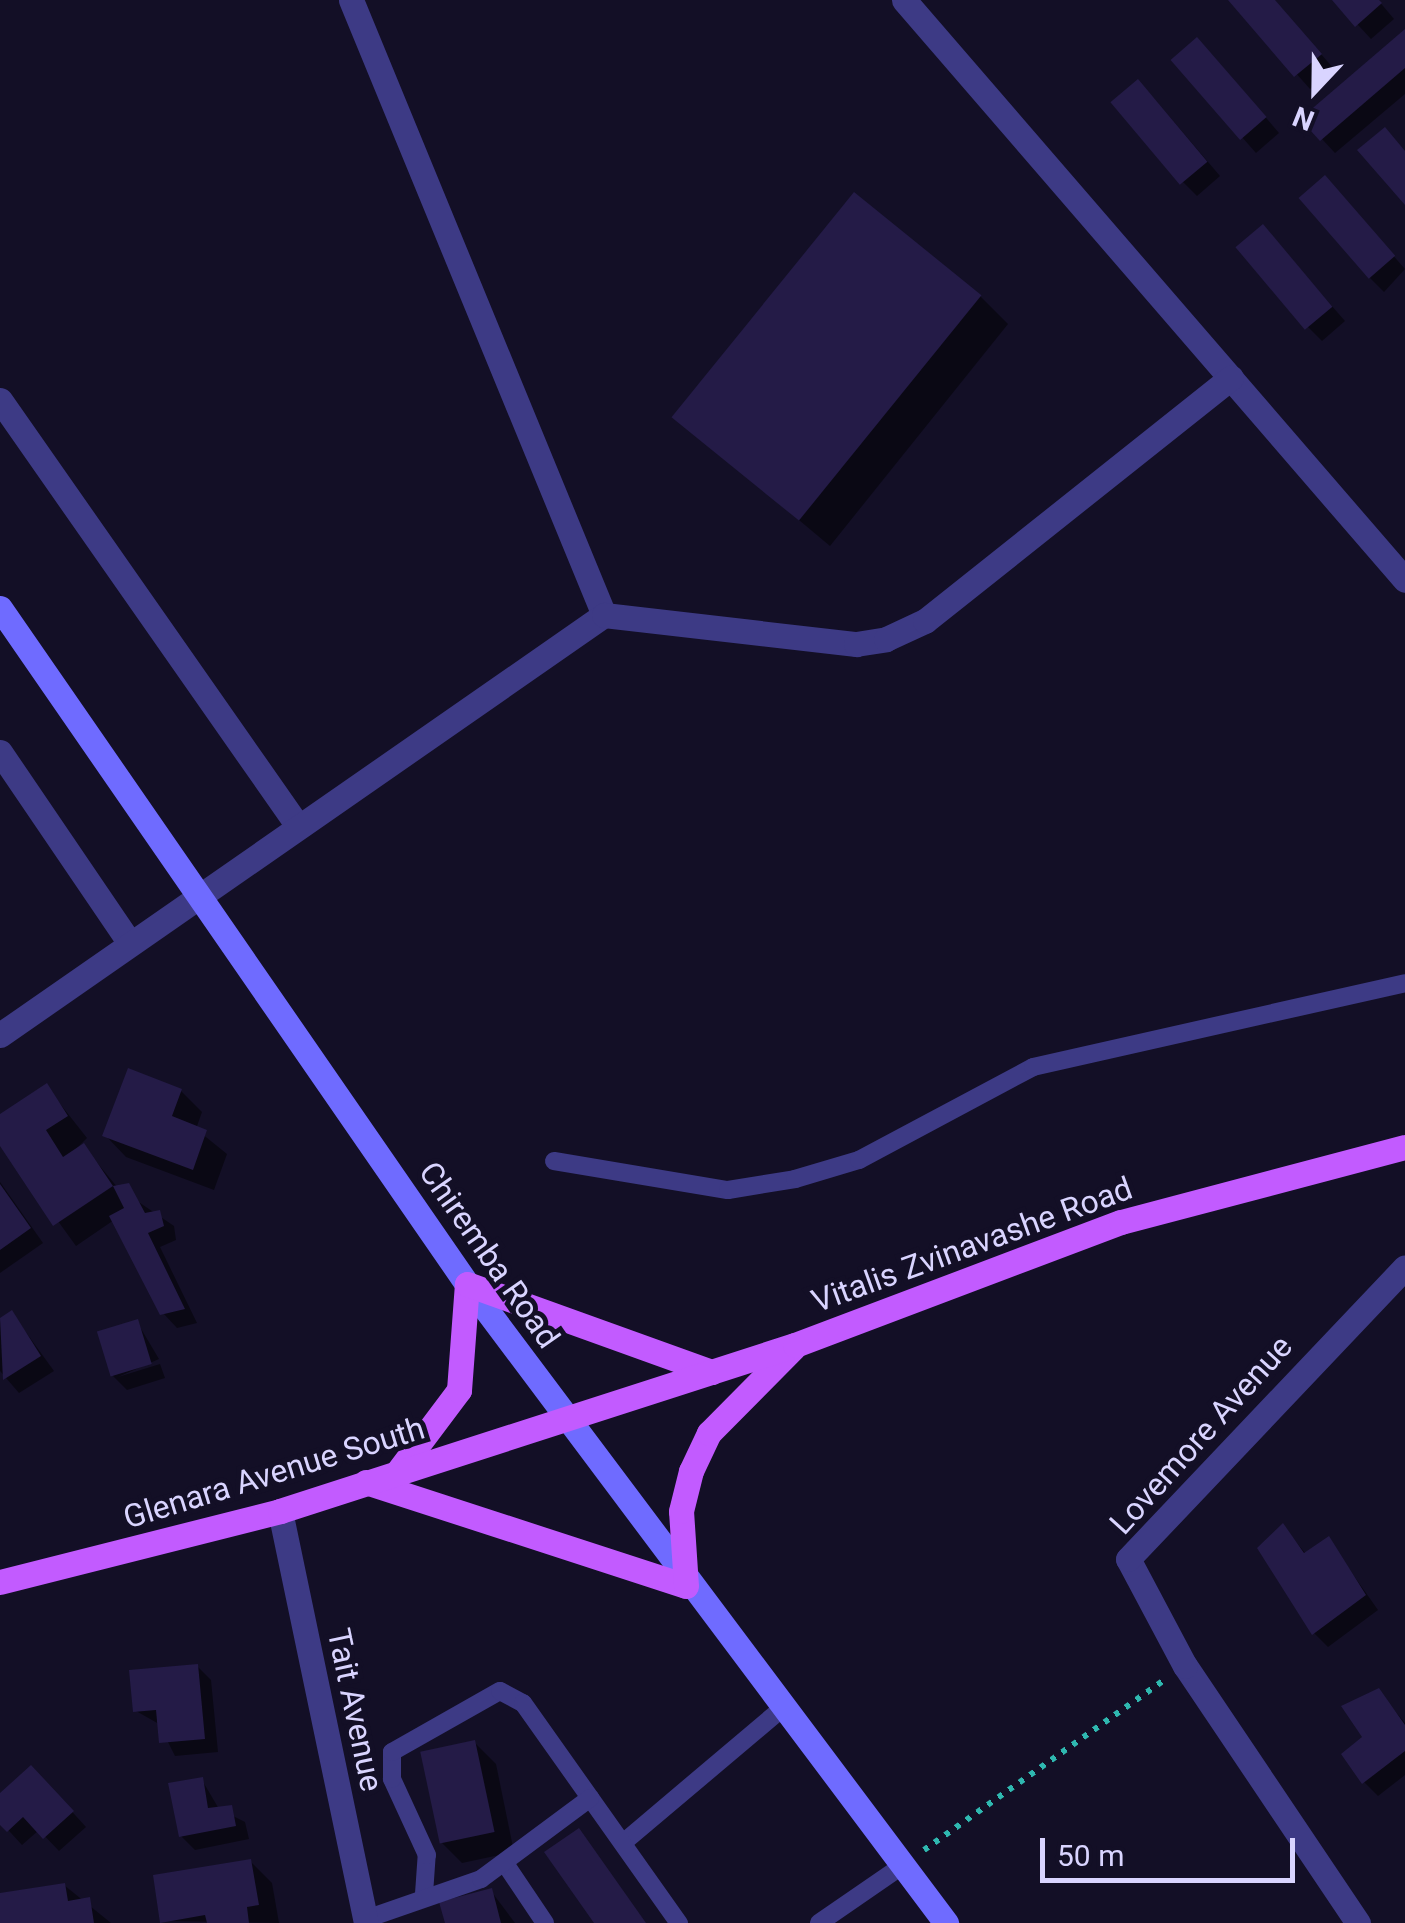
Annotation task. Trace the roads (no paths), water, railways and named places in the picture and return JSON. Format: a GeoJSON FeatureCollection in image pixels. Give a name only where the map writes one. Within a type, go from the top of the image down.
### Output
{"type":"FeatureCollection","features":[{"type":"Feature","properties":{"kind":"main road","name":"Chiremba Road"},"geometry":{"type":"LineString","coordinates":[[0,608],[467,1284],[686,1586],[946,1923]]}},
{"type":"Feature","properties":{"kind":"main road","name":"Vitalis Zvinavashe Road"},"geometry":{"type":"LineString","coordinates":[[566,1418],[796,1345],[1121,1222],[1405,1147]]}},
{"type":"Feature","properties":{"kind":"main road"},"geometry":{"type":"LineString","coordinates":[[400,1470],[458,1390],[467,1284],[712,1372]]}},
{"type":"Feature","properties":{"kind":"main road"},"geometry":{"type":"LineString","coordinates":[[366,1482],[686,1586],[681,1511],[691,1471],[710,1433],[796,1345]]}},
{"type":"Feature","properties":{"kind":"main road","name":"Glenara Avenue South"},"geometry":{"type":"LineString","coordinates":[[0,1582],[280,1511],[566,1418]]}},
{"type":"Feature","properties":{"kind":"street"},"geometry":{"type":"LineString","coordinates":[[351,0],[604,615]]}},
{"type":"Feature","properties":{"kind":"street"},"geometry":{"type":"LineString","coordinates":[[904,0],[1405,580]]}},
{"type":"Feature","properties":{"kind":"street"},"geometry":{"type":"LineString","coordinates":[[0,1035],[128,942],[203,897],[298,826],[604,615],[856,644],[886,639],[925,621],[1230,378]]}},
{"type":"Feature","properties":{"kind":"street"},"geometry":{"type":"LineString","coordinates":[[0,400],[298,826]]}},
{"type":"Feature","properties":{"kind":"street"},"geometry":{"type":"LineString","coordinates":[[0,752],[128,942]]}},
{"type":"Feature","properties":{"kind":"street","name":"Lovemore Avenue"},"geometry":{"type":"LineString","coordinates":[[1358,1923],[1185,1666],[1128,1559],[1405,1267]]}},
{"type":"Feature","properties":{"kind":"street","name":"Tait Avenue"},"geometry":{"type":"LineString","coordinates":[[280,1511],[366,1921]]}},
{"type":"Feature","properties":{"kind":"lane"},"geometry":{"type":"LineString","coordinates":[[554,1161],[728,1190],[794,1179],[858,1160],[1033,1066],[1405,983]]}},
{"type":"Feature","properties":{"kind":"lane"},"geometry":{"type":"LineString","coordinates":[[424,1894],[428,1855],[392,1778],[392,1752],[500,1691],[523,1703],[679,1923]]}},
{"type":"Feature","properties":{"kind":"lane"},"geometry":{"type":"LineString","coordinates":[[624,1842],[780,1710]]}},
{"type":"Feature","properties":{"kind":"lane"},"geometry":{"type":"LineString","coordinates":[[366,1921],[424,1894],[506,1865],[590,1798]]}},
{"type":"Feature","properties":{"kind":"lane"},"geometry":{"type":"LineString","coordinates":[[506,1865],[545,1923]]}},
{"type":"Feature","properties":{"kind":"lane"},"geometry":{"type":"LineString","coordinates":[[819,1923],[903,1865]]}}]}
